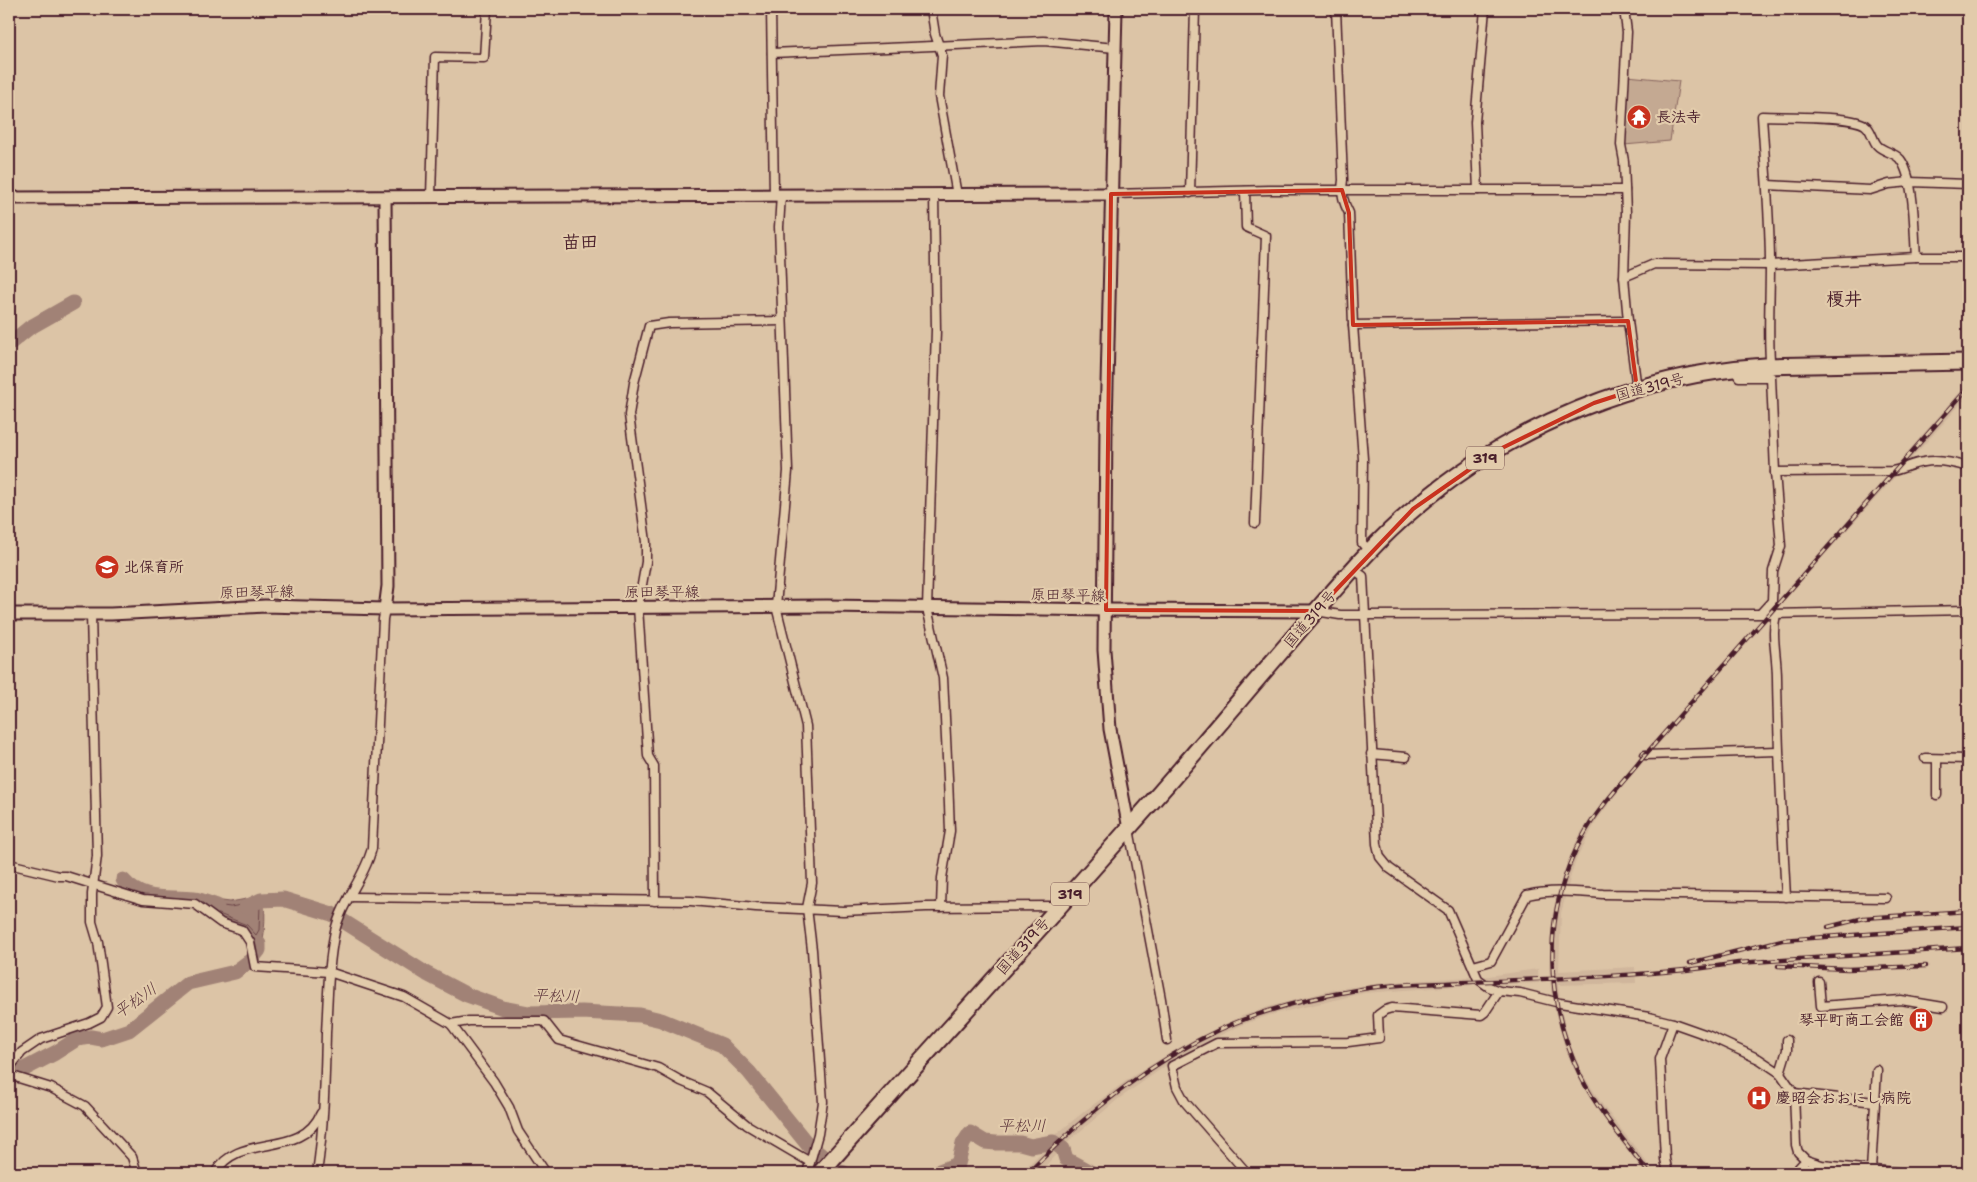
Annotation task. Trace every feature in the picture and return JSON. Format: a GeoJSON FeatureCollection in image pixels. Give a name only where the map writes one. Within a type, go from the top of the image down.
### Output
{"type":"FeatureCollection","features":[{"type":"Feature","properties":{"kind":"highway","name":"国道319号"},"geometry":{"type":"LineString","coordinates":[[815,1168],[1129,829],[1353,569],[1413,509],[1450,481],[1496,451],[1594,403],[1637,389],[1697,374],[1734,368],[1968,362]]}},
{"type":"Feature","properties":{"kind":"street"},"geometry":{"type":"LineString","coordinates":[[431,196],[435,57],[484,58],[487,9]]}},
{"type":"Feature","properties":{"kind":"street"},"geometry":{"type":"LineString","coordinates":[[771,9],[788,471],[776,606],[806,726],[812,883],[806,908],[812,950],[823,1102],[815,1168]]}},
{"type":"Feature","properties":{"kind":"street"},"geometry":{"type":"LineString","coordinates":[[931,9],[935,34],[942,54],[939,96],[957,195]]}},
{"type":"Feature","properties":{"kind":"street"},"geometry":{"type":"LineString","coordinates":[[1116,9],[1106,426],[1106,610],[1104,650],[1110,729],[1167,1040]]}},
{"type":"Feature","properties":{"kind":"street"},"geometry":{"type":"LineString","coordinates":[[1190,193],[1195,9]]}},
{"type":"Feature","properties":{"kind":"street"},"geometry":{"type":"LineString","coordinates":[[1336,9],[1343,172],[1342,190],[1343,201],[1349,213],[1353,325],[1363,458],[1362,543],[1370,552]]}},
{"type":"Feature","properties":{"kind":"street"},"geometry":{"type":"LineString","coordinates":[[1478,190],[1475,122],[1486,9]]}},
{"type":"Feature","properties":{"kind":"street"},"geometry":{"type":"LineString","coordinates":[[1624,9],[1627,32],[1621,145],[1626,213],[1624,277],[1637,389]]}},
{"type":"Feature","properties":{"kind":"street"},"geometry":{"type":"LineString","coordinates":[[772,53],[1044,41],[1115,48]]}},
{"type":"Feature","properties":{"kind":"street"},"geometry":{"type":"LineString","coordinates":[[1770,360],[1768,327],[1770,266],[1768,185],[1762,116],[1840,119],[1865,125],[1877,145],[1898,156],[1910,182],[1916,257]]}},
{"type":"Feature","properties":{"kind":"street"},"geometry":{"type":"LineString","coordinates":[[1768,185],[1870,190],[1889,184],[1910,182],[1968,184]]}},
{"type":"Feature","properties":{"kind":"street"},"geometry":{"type":"LineString","coordinates":[[9,198],[385,198],[431,196],[778,194],[1112,194],[1342,190],[1625,190]]}},
{"type":"Feature","properties":{"kind":"street"},"geometry":{"type":"LineString","coordinates":[[1244,191],[1246,227],[1266,236],[1255,523]]}},
{"type":"Feature","properties":{"kind":"street"},"geometry":{"type":"LineString","coordinates":[[934,194],[936,330],[927,608],[943,678],[950,831],[942,878],[940,907]]}},
{"type":"Feature","properties":{"kind":"street"},"geometry":{"type":"LineString","coordinates":[[317,1173],[330,972],[335,930],[341,912],[368,864],[372,848],[383,619],[388,586],[385,198]]}},
{"type":"Feature","properties":{"kind":"street"},"geometry":{"type":"LineString","coordinates":[[1624,277],[1654,264],[1770,266],[1916,257],[1968,257]]}},
{"type":"Feature","properties":{"kind":"street"},"geometry":{"type":"LineString","coordinates":[[1353,325],[1628,320]]}},
{"type":"Feature","properties":{"kind":"street"},"geometry":{"type":"LineString","coordinates":[[655,901],[654,766],[648,756],[638,607],[646,562],[646,542],[629,415],[634,383],[649,326],[669,323],[782,321]]}},
{"type":"Feature","properties":{"kind":"street"},"geometry":{"type":"LineString","coordinates":[[1734,368],[1739,377],[1771,377],[1775,472],[1781,546],[1773,571],[1772,601],[1761,614]]}},
{"type":"Feature","properties":{"kind":"street"},"geometry":{"type":"LineString","coordinates":[[1775,472],[1892,471],[1924,462],[1955,464],[1968,467]]}},
{"type":"Feature","properties":{"kind":"street"},"geometry":{"type":"LineString","coordinates":[[1353,569],[1363,576],[1371,754],[1377,844],[1380,857],[1389,868],[1448,910],[1478,979],[1489,987],[1499,990],[1520,992],[1560,1003],[1649,1017],[1707,1034],[1749,1054],[1780,1073],[1794,1093],[1796,1145],[1801,1156],[1806,1160],[1822,1165],[1905,1173]]}},
{"type":"Feature","properties":{"kind":"street","name":"原田琴平線"},"geometry":{"type":"LineString","coordinates":[[9,614],[91,614],[265,606],[385,609],[776,606],[1316,611]]}},
{"type":"Feature","properties":{"kind":"street"},"geometry":{"type":"LineString","coordinates":[[1316,611],[1340,615],[1364,615],[1776,614],[1968,610]]}},
{"type":"Feature","properties":{"kind":"street"},"geometry":{"type":"LineString","coordinates":[[9,1068],[22,1052],[41,1039],[89,1023],[101,1016],[107,1007],[98,942],[92,922],[93,883],[97,848],[91,614]]}},
{"type":"Feature","properties":{"kind":"street"},"geometry":{"type":"LineString","coordinates":[[1776,614],[1772,628],[1777,673],[1778,751],[1786,897]]}},
{"type":"Feature","properties":{"kind":"street"},"geometry":{"type":"LineString","coordinates":[[1645,755],[1778,751]]}},
{"type":"Feature","properties":{"kind":"street"},"geometry":{"type":"LineString","coordinates":[[1371,754],[1406,757]]}},
{"type":"Feature","properties":{"kind":"street"},"geometry":{"type":"LineString","coordinates":[[1925,758],[1968,759]]}},
{"type":"Feature","properties":{"kind":"street"},"geometry":{"type":"LineString","coordinates":[[1937,759],[1937,795]]}},
{"type":"Feature","properties":{"kind":"street"},"geometry":{"type":"LineString","coordinates":[[9,864],[93,883],[143,900],[195,904],[221,923],[242,930],[250,942],[255,967],[330,972],[404,997],[451,1024],[494,1082],[509,1107],[518,1131],[546,1173]]}},
{"type":"Feature","properties":{"kind":"street"},"geometry":{"type":"LineString","coordinates":[[1473,966],[1491,962],[1527,895],[1561,891],[1603,894],[1886,898]]}},
{"type":"Feature","properties":{"kind":"street"},"geometry":{"type":"LineString","coordinates":[[349,897],[691,901],[756,907],[842,911],[940,907],[1059,906]]}},
{"type":"Feature","properties":{"kind":"street"},"geometry":{"type":"LineString","coordinates":[[1819,982],[1821,1006],[1901,1000],[1943,1008]]}},
{"type":"Feature","properties":{"kind":"street"},"geometry":{"type":"LineString","coordinates":[[1247,1173],[1185,1102],[1177,1088],[1172,1066],[1216,1043],[1348,1042],[1379,1038],[1378,1015],[1392,1008],[1481,1015],[1499,990]]}},
{"type":"Feature","properties":{"kind":"street"},"geometry":{"type":"LineString","coordinates":[[451,1024],[469,1021],[544,1020],[559,1040],[658,1068],[681,1081],[707,1092],[747,1125],[815,1168]]}},
{"type":"Feature","properties":{"kind":"street"},"geometry":{"type":"LineString","coordinates":[[1668,1173],[1665,1159],[1660,1059],[1673,1023]]}},
{"type":"Feature","properties":{"kind":"street"},"geometry":{"type":"LineString","coordinates":[[1780,1073],[1787,1050],[1786,1040]]}},
{"type":"Feature","properties":{"kind":"street"},"geometry":{"type":"LineString","coordinates":[[1871,1170],[1877,1070]]}},
{"type":"Feature","properties":{"kind":"street"},"geometry":{"type":"LineString","coordinates":[[9,1076],[51,1088],[85,1106],[132,1157],[138,1173]]}},
{"type":"Feature","properties":{"kind":"street"},"geometry":{"type":"LineString","coordinates":[[1794,1093],[1875,1102]]}},
{"type":"Feature","properties":{"kind":"street"},"geometry":{"type":"LineString","coordinates":[[215,1173],[219,1166],[240,1151],[301,1137],[319,1117],[322,1109]]}},
{"type":"Feature","properties":{"kind":"street"},"geometry":{"type":"LineString","coordinates":[[1794,1173],[1806,1160]]}},
{"type":"Feature","properties":{"kind":"street"},"geometry":{"type":"LineString","coordinates":[[807,1173],[815,1168]]}},
{"type":"Feature","properties":{"kind":"highlighted area"},"geometry":{"type":"Polygon","coordinates":[[[1342,190],[1349,213],[1353,325],[1628,321],[1637,389],[1594,403],[1496,451],[1413,509],[1316,611],[1106,610],[1111,194],[1342,190]]]}},
{"type":"Feature","properties":{"kind":"shaded area"},"geometry":{"type":"Polygon","coordinates":[[[1627,76],[1679,81],[1670,141],[1624,145],[1627,76]]]}},
{"type":"Feature","properties":{"kind":"shaded area"},"geometry":{"type":"Polygon","coordinates":[[[1968,383],[1968,396],[1775,610],[1626,781],[1597,820],[1577,858],[1561,913],[1559,971],[1635,967],[1636,983],[1558,985],[1565,1029],[1571,1048],[1584,1076],[1604,1107],[1655,1173],[1645,1173],[1598,1110],[1579,1079],[1566,1051],[1552,1000],[1549,968],[1553,912],[1570,856],[1580,834],[1592,816],[1622,779],[1968,383]]]}},
{"type":"Feature","properties":{"kind":"shaded area"},"geometry":{"type":"Polygon","coordinates":[[[1538,969],[1539,983],[1491,985],[1483,981],[1482,977],[1538,969]]]}},
{"type":"Feature","properties":{"kind":"shaded area"},"geometry":{"type":"Polygon","coordinates":[[[1470,977],[1473,985],[1364,993],[1270,1015],[1244,1024],[1196,1047],[1171,1062],[1117,1100],[1064,1145],[1054,1136],[1137,1073],[1193,1040],[1242,1016],[1336,989],[1393,982],[1470,977]]]}},
{"type":"Feature","properties":{"kind":"shaded area"},"geometry":{"type":"Polygon","coordinates":[[[1050,1144],[1059,1151],[1039,1173],[1020,1173],[1050,1144]]]}},
{"type":"Feature","properties":{"kind":"water"},"geometry":{"type":"Polygon","coordinates":[[[263,896],[265,912],[264,929],[259,962],[257,961],[251,938],[216,918],[198,901],[199,898],[230,902],[263,896]]]}},
{"type":"Feature","properties":{"kind":"waterway"},"geometry":{"type":"LineString","coordinates":[[9,344],[29,328],[73,303]]}},
{"type":"Feature","properties":{"kind":"waterway","name":"平松川"},"geometry":{"type":"LineString","coordinates":[[123,880],[131,887],[147,895],[194,899],[217,906]]}},
{"type":"Feature","properties":{"kind":"waterway","name":"平松川"},"geometry":{"type":"LineString","coordinates":[[246,907],[261,900],[283,899],[332,914],[427,974],[467,995],[503,1008],[529,1013],[582,1012],[640,1015],[661,1020],[722,1045],[749,1072],[808,1145],[822,1156]]}},
{"type":"Feature","properties":{"kind":"waterway","name":"平松川"},"geometry":{"type":"LineString","coordinates":[[9,1077],[77,1039],[91,1037],[102,1039],[129,1030],[188,983],[235,972],[251,960],[259,950],[259,944]]}},
{"type":"Feature","properties":{"kind":"waterway","name":"平松川"},"geometry":{"type":"LineString","coordinates":[[934,1173],[958,1164],[963,1144],[970,1133],[985,1142],[1020,1143],[1031,1146],[1053,1142],[1063,1149],[1066,1159],[1092,1173]]}},
{"type":"Feature","properties":{"kind":"waterway","name":"平松川"},"geometry":{"type":"LineString","coordinates":[[837,1171],[844,1173]]}},
{"type":"Feature","properties":{"kind":"railway"},"geometry":{"type":"LineString","coordinates":[[1649,1173],[1588,1090],[1569,1048],[1560,1018],[1554,987],[1552,956],[1554,926],[1560,895],[1569,865],[1589,825],[1612,794],[1968,388]]}},
{"type":"Feature","properties":{"kind":"railway"},"geometry":{"type":"LineString","coordinates":[[1828,927],[1864,918],[1968,911]]}},
{"type":"Feature","properties":{"kind":"railway"},"geometry":{"type":"LineString","coordinates":[[1690,963],[1782,940],[1968,927]]}},
{"type":"Feature","properties":{"kind":"railway"},"geometry":{"type":"LineString","coordinates":[[1028,1173],[1094,1111],[1142,1074],[1221,1029],[1272,1010],[1308,1000],[1362,989],[1389,986],[1638,974],[1738,963],[1968,948]]}},
{"type":"Feature","properties":{"kind":"railway"},"geometry":{"type":"LineString","coordinates":[[1778,966],[1848,969],[1926,966]]}},
{"type":"Feature","properties":{"kind":"place","name":"長法寺"},"geometry":{"type":"Point","coordinates":[1639,117]}},
{"type":"Feature","properties":{"kind":"place","name":"北保育所"},"geometry":{"type":"Point","coordinates":[107,567]}},
{"type":"Feature","properties":{"kind":"place","name":"琴平町商工会館"},"geometry":{"type":"Point","coordinates":[1921,1020]}},
{"type":"Feature","properties":{"kind":"place","name":"慶昭会おおにし病院"},"geometry":{"type":"Point","coordinates":[1759,1098]}},
{"type":"Feature","properties":{"kind":"district","name":"苗田"},"geometry":{"type":"Point","coordinates":[580,242]}},
{"type":"Feature","properties":{"kind":"district","name":"榎井"},"geometry":{"type":"Point","coordinates":[1844,299]}}]}
